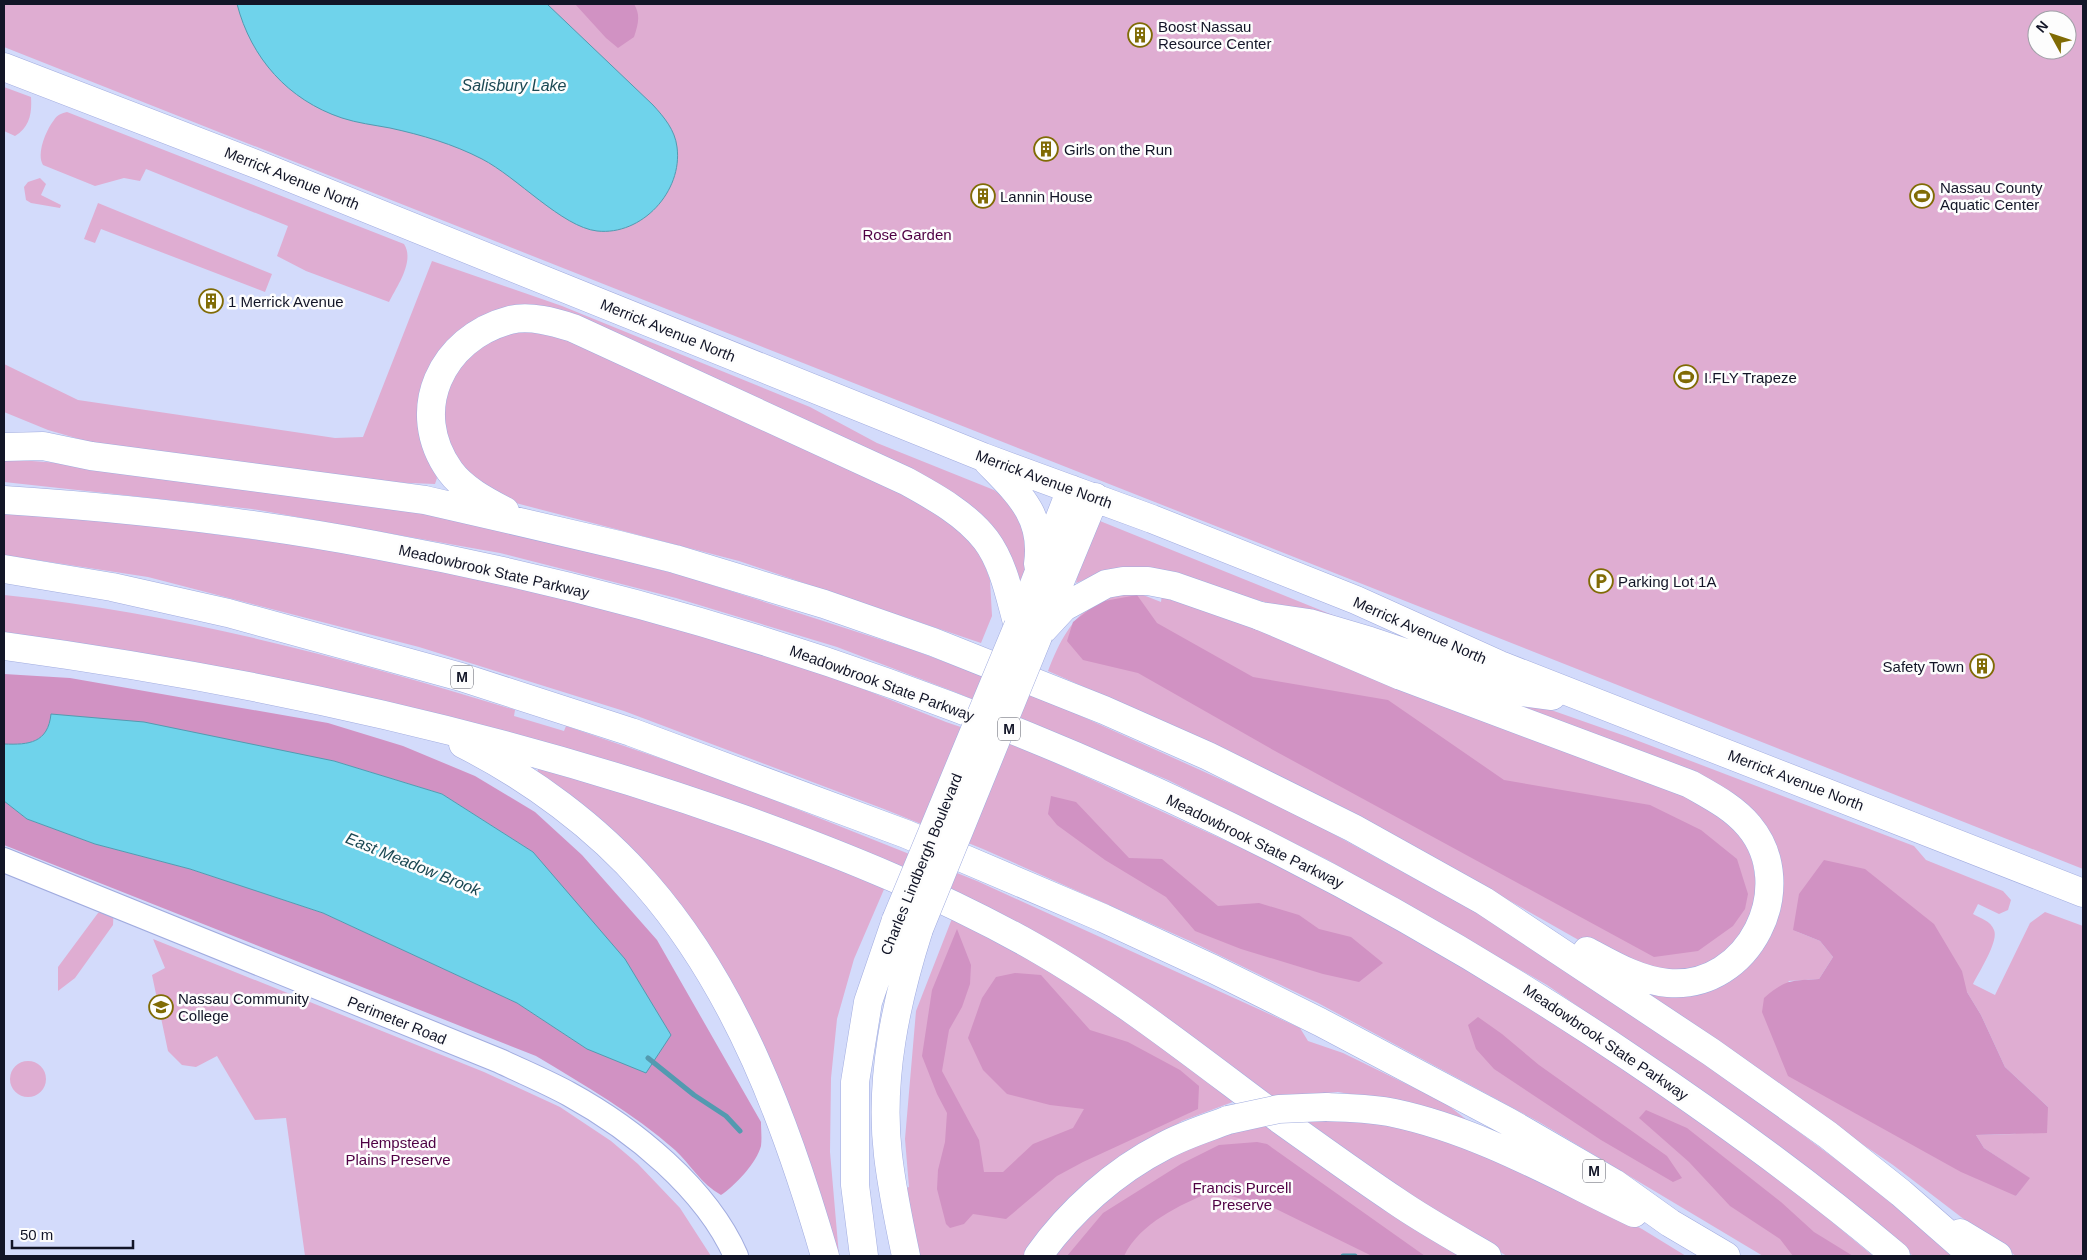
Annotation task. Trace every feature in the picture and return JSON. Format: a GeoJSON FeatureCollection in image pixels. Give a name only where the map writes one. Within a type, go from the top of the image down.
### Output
{"type":"FeatureCollection","features":[{"type":"Feature","properties":{"kind":"main road","name":"Merrick Avenue North"},"geometry":{"type":"LineString","coordinates":[[4,67],[270,169],[983,457],[1083,493],[1346,597],[1500,665],[2083,892]]}},
{"type":"Feature","properties":{"kind":"main road"},"geometry":{"type":"LineString","coordinates":[[4,447],[43,446],[91,456],[425,500],[535,527],[675,559],[824,604],[933,642],[1018,675],[1104,710],[1208,756],[1353,828],[1484,901],[1642,978],[1669,983],[1699,980],[1724,970],[1753,941],[1767,906],[1769,880],[1763,851],[1749,827],[1721,801],[1690,784],[1402,676],[1260,616],[1174,586],[1148,581],[1123,581],[1106,584],[1064,607],[1028,630],[987,541],[972,525],[938,498],[573,328],[552,321],[511,320],[490,327],[468,339],[446,362],[436,381],[432,397],[432,424],[441,456],[451,473],[479,497],[535,527]]}},
{"type":"Feature","properties":{"kind":"main road"},"geometry":{"type":"LineString","coordinates":[[4,426],[43,446]]}},
{"type":"Feature","properties":{"kind":"main road"},"geometry":{"type":"LineString","coordinates":[[983,457],[1022,497],[1036,527],[1039,554],[1036,581]]}},
{"type":"Feature","properties":{"kind":"main road","name":"Charles Lindbergh Boulevard"},"geometry":{"type":"LineString","coordinates":[[1028,630],[1036,581],[1083,493]]}},
{"type":"Feature","properties":{"kind":"main road","name":"Charles Lindbergh Boulevard"},"geometry":{"type":"LineString","coordinates":[[864,1256],[854,1185],[855,1082],[868,1002],[908,924],[1083,493]]}},
{"type":"Feature","properties":{"kind":"main road","name":"Meadowbrook State Parkway"},"geometry":{"type":"LineString","coordinates":[[4,500],[105,507],[279,529],[379,546],[535,579],[677,615],[766,642],[876,678],[989,721],[1166,796],[1251,836],[1324,873],[1451,945],[1547,1002],[1717,1116],[1896,1256]]}},
{"type":"Feature","properties":{"kind":"main road","name":"M"},"geometry":{"type":"LineString","coordinates":[[4,570],[112,588],[228,613],[427,667],[517,694],[631,732],[906,834],[1103,918],[1213,969],[1320,1022],[1507,1121],[1606,1178],[1670,1223],[1715,1250]]}},
{"type":"Feature","properties":{"kind":"main road"},"geometry":{"type":"LineString","coordinates":[[1260,616],[1309,623],[1370,641],[1436,663],[1498,689],[1600,703]]}},
{"type":"Feature","properties":{"kind":"main road"},"geometry":{"type":"LineString","coordinates":[[4,646],[188,675],[421,724],[596,770],[719,811],[821,848],[874,870],[1003,930],[1065,965],[1116,999],[1397,1202],[1486,1256]]}},
{"type":"Feature","properties":{"kind":"main road"},"geometry":{"type":"LineString","coordinates":[[421,724],[467,746],[510,771],[584,824],[607,844],[639,877],[682,930],[727,1004],[774,1104],[825,1256]]}},
{"type":"Feature","properties":{"kind":"main road"},"geometry":{"type":"LineString","coordinates":[[1484,901],[1711,1052],[1828,1134],[1901,1193],[1973,1256]]}},
{"type":"Feature","properties":{"kind":"main road","name":"Charles Lindbergh Boulevard"},"geometry":{"type":"LineString","coordinates":[[906,1256],[888,1154],[886,1102],[893,1030],[908,964],[908,924]]}},
{"type":"Feature","properties":{"kind":"main road"},"geometry":{"type":"LineString","coordinates":[[1038,1256],[1067,1220],[1109,1182],[1144,1157],[1166,1145],[1228,1120],[1279,1109],[1326,1107],[1360,1108],[1394,1113],[1450,1129],[1503,1150],[1715,1250]]}},
{"type":"Feature","properties":{"kind":"main road"},"geometry":{"type":"LineString","coordinates":[[1901,1193],[1998,1256]]}},
{"type":"Feature","properties":{"kind":"street","name":"Perimeter Road"},"geometry":{"type":"LineString","coordinates":[[4,860],[500,1061],[569,1094],[610,1119],[655,1153],[692,1191],[718,1225],[736,1256]]}},
{"type":"Feature","properties":{"kind":"green space","name":"Rose Garden"},"geometry":{"type":"Polygon","coordinates":[[[4,4],[2083,4],[2083,869],[4,47],[4,4]]]}},
{"type":"Feature","properties":{"kind":"green space"},"geometry":{"type":"Polygon","coordinates":[[[575,4],[634,4],[638,16],[638,24],[634,37],[618,48],[606,38],[575,4]]]}},
{"type":"Feature","properties":{"kind":"green space"},"geometry":{"type":"Polygon","coordinates":[[[4,87],[31,97],[31,109],[27,124],[15,136],[4,131],[4,87]]]}},
{"type":"Feature","properties":{"kind":"green space"},"geometry":{"type":"Polygon","coordinates":[[[67,112],[404,244],[407,251],[406,266],[389,302],[306,271],[277,256],[288,226],[146,169],[140,181],[124,178],[95,186],[43,165],[41,149],[45,136],[55,118],[67,112]]]}},
{"type":"Feature","properties":{"kind":"green space"},"geometry":{"type":"Polygon","coordinates":[[[40,178],[46,184],[41,195],[61,205],[60,208],[31,203],[26,200],[24,187],[28,182],[40,178]]]}},
{"type":"Feature","properties":{"kind":"green space"},"geometry":{"type":"Polygon","coordinates":[[[98,203],[272,274],[265,292],[101,229],[95,243],[84,239],[98,203]]]}},
{"type":"Feature","properties":{"kind":"green space"},"geometry":{"type":"Polygon","coordinates":[[[432,261],[562,306],[761,387],[810,407],[877,443],[994,490],[1017,508],[1031,533],[1026,588],[1018,585],[1006,548],[993,528],[976,511],[938,483],[560,310],[530,307],[478,317],[440,349],[425,379],[427,457],[437,478],[435,484],[359,481],[114,449],[48,430],[4,412],[4,364],[78,400],[335,438],[363,437],[432,261]]]}},
{"type":"Feature","properties":{"kind":"green space"},"geometry":{"type":"Polygon","coordinates":[[[555,329],[931,504],[980,552],[990,580],[992,616],[981,643],[739,561],[504,500],[456,467],[442,435],[448,375],[493,332],[555,329]]]}},
{"type":"Feature","properties":{"kind":"green space"},"geometry":{"type":"Polygon","coordinates":[[[4,459],[87,465],[320,496],[481,524],[684,576],[913,650],[1041,698],[1293,812],[1492,921],[1659,1028],[1858,1176],[1955,1256],[1913,1256],[1856,1207],[1740,1118],[1547,985],[1328,860],[1168,780],[955,692],[837,647],[676,598],[500,553],[252,509],[4,482],[4,459]]]}},
{"type":"Feature","properties":{"kind":"green space"},"geometry":{"type":"Polygon","coordinates":[[[4,513],[94,518],[325,549],[481,578],[681,629],[833,677],[946,722],[1025,749],[1257,855],[1416,938],[1606,1054],[1795,1191],[1873,1256],[1763,1256],[1539,1122],[1318,1003],[1190,941],[983,849],[884,809],[624,711],[419,647],[148,577],[4,555],[4,513]]]}},
{"type":"Feature","properties":{"kind":"green space"},"geometry":{"type":"Polygon","coordinates":[[[1095,519],[1355,624],[1354,628],[1158,571],[1130,567],[1101,573],[1076,583],[1087,529],[1095,519]]]}},
{"type":"Feature","properties":{"kind":"green space"},"geometry":{"type":"Polygon","coordinates":[[[1133,591],[1161,602],[1162,594],[1694,795],[1727,818],[1751,852],[1758,895],[1745,933],[1715,962],[1679,974],[1605,955],[1452,868],[1228,750],[1048,671],[1067,632],[1080,615],[1098,602],[1133,591]]]}},
{"type":"Feature","properties":{"kind":"green space"},"geometry":{"type":"Polygon","coordinates":[[[4,595],[134,613],[262,640],[326,656],[515,710],[514,716],[564,731],[566,726],[729,782],[977,881],[1300,1028],[1308,1041],[1343,1053],[1445,1103],[1476,1127],[1392,1101],[1338,1092],[1271,1098],[1161,1016],[779,820],[4,636],[4,595]]]}},
{"type":"Feature","properties":{"kind":"green space"},"geometry":{"type":"Polygon","coordinates":[[[1137,595],[1157,623],[1253,677],[1388,700],[1504,780],[1650,805],[1701,830],[1737,859],[1748,894],[1745,909],[1733,926],[1698,951],[1654,957],[1275,751],[1138,673],[1083,660],[1067,641],[1073,622],[1099,602],[1137,595]]]}},
{"type":"Feature","properties":{"kind":"green space"},"geometry":{"type":"Polygon","coordinates":[[[1405,659],[1628,737],[1914,846],[1926,860],[2003,891],[2011,900],[2008,910],[1999,914],[1978,904],[1973,914],[1990,924],[1995,935],[1984,965],[1973,984],[1995,995],[2030,923],[2045,912],[2083,926],[2083,1256],[2016,1256],[1893,1165],[1639,992],[1752,958],[1761,827],[1402,666],[1405,659]],[[1793,930],[1820,941],[1833,957],[1819,979],[1788,981],[2016,1196],[2029,1178],[1984,1148],[1976,1135],[2015,1134],[2048,1107],[2005,1067],[1981,1015],[1967,992],[1793,930]]]}},
{"type":"Feature","properties":{"kind":"green space"},"geometry":{"type":"Polygon","coordinates":[[[4,674],[70,678],[328,723],[403,746],[475,776],[535,812],[582,855],[657,940],[761,1122],[761,1146],[755,1159],[739,1180],[721,1195],[702,1180],[675,1150],[642,1124],[608,1100],[536,1056],[4,845],[4,801],[27,819],[95,844],[190,869],[323,913],[517,1003],[587,1049],[533,852],[442,794],[334,761],[51,715],[46,731],[41,737],[29,743],[4,744],[4,674]]]}},
{"type":"Feature","properties":{"kind":"green space"},"geometry":{"type":"Polygon","coordinates":[[[538,768],[672,805],[885,887],[854,959],[837,1019],[831,1078],[830,1152],[839,1256],[833,1256],[734,997],[537,775],[538,768]]]}},
{"type":"Feature","properties":{"kind":"green space"},"geometry":{"type":"Polygon","coordinates":[[[1051,796],[1076,802],[1129,858],[1162,859],[1218,906],[1259,903],[1299,915],[1319,929],[1351,937],[1383,963],[1359,982],[1323,974],[1241,949],[1195,931],[1166,897],[1105,860],[1057,825],[1048,814],[1051,796]]]}},
{"type":"Feature","properties":{"kind":"green space"},"geometry":{"type":"Polygon","coordinates":[[[1824,860],[1865,869],[1934,924],[1962,971],[1967,992],[1981,1015],[2005,1067],[2048,1107],[2047,1133],[1976,1135],[1984,1148],[2030,1178],[2016,1196],[1961,1172],[1788,1076],[1762,1012],[1764,998],[1778,987],[1789,982],[1819,979],[1833,957],[1820,941],[1793,930],[1799,894],[1824,860]]]}},
{"type":"Feature","properties":{"kind":"green space"},"geometry":{"type":"Polygon","coordinates":[[[114,905],[113,925],[75,978],[58,991],[58,967],[98,913],[114,905]]]}},
{"type":"Feature","properties":{"kind":"green space"},"geometry":{"type":"Polygon","coordinates":[[[953,916],[1059,973],[1238,1100],[1182,1121],[1139,1147],[1025,1256],[916,1256],[904,1189],[909,1187],[905,1139],[916,1011],[953,916]]]}},
{"type":"Feature","properties":{"kind":"green space"},"geometry":{"type":"Polygon","coordinates":[[[957,929],[971,965],[970,984],[962,1007],[949,1030],[942,1071],[979,1140],[984,1172],[1003,1172],[1033,1144],[1073,1128],[1084,1109],[1050,1105],[1007,1094],[983,1070],[968,1038],[982,998],[996,977],[1015,973],[1041,975],[1090,1030],[1128,1042],[1180,1070],[1199,1086],[1198,1109],[1057,1176],[1006,1219],[973,1214],[964,1224],[950,1228],[946,1224],[937,1189],[938,1170],[945,1142],[947,1113],[937,1094],[922,1056],[932,990],[957,929]]]}},
{"type":"Feature","properties":{"kind":"green space","name":"Hempstead Plains Preserve"},"geometry":{"type":"Polygon","coordinates":[[[153,939],[484,1072],[560,1107],[611,1141],[638,1164],[680,1208],[711,1256],[305,1256],[286,1118],[255,1120],[217,1056],[196,1067],[182,1065],[168,1051],[152,975],[165,968],[153,939]]]}},
{"type":"Feature","properties":{"kind":"green space"},"geometry":{"type":"Polygon","coordinates":[[[1478,1017],[1539,1065],[1667,1156],[1682,1178],[1673,1182],[1601,1140],[1494,1069],[1476,1049],[1468,1025],[1478,1017]]]}},
{"type":"Feature","properties":{"kind":"green space"},"geometry":{"type":"Polygon","coordinates":[[[28,1061],[35,1062],[41,1066],[45,1072],[45,1086],[41,1092],[35,1096],[28,1097],[21,1096],[15,1092],[11,1086],[10,1079],[11,1072],[15,1066],[21,1062],[28,1061]]]}},
{"type":"Feature","properties":{"kind":"green space"},"geometry":{"type":"Polygon","coordinates":[[[1646,1110],[1687,1128],[1781,1202],[1814,1232],[1853,1256],[1793,1256],[1780,1239],[1730,1206],[1689,1162],[1639,1118],[1646,1110]]]}},
{"type":"Feature","properties":{"kind":"green space"},"geometry":{"type":"Polygon","coordinates":[[[1301,1117],[1329,1118],[1418,1128],[1544,1179],[1642,1229],[1686,1256],[1507,1256],[1434,1213],[1301,1117]]]}},
{"type":"Feature","properties":{"kind":"green space","name":"Francis Purcell Preserve"},"geometry":{"type":"Polygon","coordinates":[[[1265,1122],[1462,1256],[1049,1256],[1086,1211],[1141,1168],[1208,1136],[1265,1122]]]}},
{"type":"Feature","properties":{"kind":"green space"},"geometry":{"type":"Polygon","coordinates":[[[1257,1142],[1267,1144],[1425,1256],[1372,1256],[1272,1207],[1212,1191],[1174,1209],[1151,1224],[1131,1244],[1124,1256],[1067,1256],[1103,1213],[1181,1164],[1219,1145],[1257,1142]]]}},
{"type":"Feature","properties":{"kind":"water","name":"Salisbury Lake"},"geometry":{"type":"Polygon","coordinates":[[[237,4],[547,4],[653,105],[665,119],[674,135],[677,147],[677,163],[673,179],[666,194],[656,207],[644,218],[629,226],[614,231],[597,231],[583,227],[569,221],[554,211],[510,177],[482,159],[437,140],[342,118],[305,100],[274,74],[262,59],[243,24],[237,4]]]}},
{"type":"Feature","properties":{"kind":"water"},"geometry":{"type":"Polygon","coordinates":[[[51,714],[144,722],[334,761],[442,794],[533,852],[625,959],[671,1035],[646,1073],[587,1049],[517,1003],[323,913],[190,869],[95,844],[27,819],[4,801],[4,744],[29,743],[36,740],[46,731],[51,714]]]}},
{"type":"Feature","properties":{"kind":"waterway","name":"East Meadow Brook"},"geometry":{"type":"LineString","coordinates":[[648,1058],[694,1095],[726,1116],[740,1131]]}},
{"type":"Feature","properties":{"kind":"waterway","name":"East Meadow Brook"},"geometry":{"type":"LineString","coordinates":[[1343,1256],[1355,1256]]}},
{"type":"Feature","properties":{"kind":"place","name":"Boost Nassau Resource Center"},"geometry":{"type":"Point","coordinates":[1140,35]}},
{"type":"Feature","properties":{"kind":"place","name":"Girls on the Run"},"geometry":{"type":"Point","coordinates":[1046,149]}},
{"type":"Feature","properties":{"kind":"place","name":"Lannin House"},"geometry":{"type":"Point","coordinates":[983,196]}},
{"type":"Feature","properties":{"kind":"place","name":"Nassau County Aquatic Center"},"geometry":{"type":"Point","coordinates":[1922,196]}},
{"type":"Feature","properties":{"kind":"place","name":"1 Merrick Avenue"},"geometry":{"type":"Point","coordinates":[211,301]}},
{"type":"Feature","properties":{"kind":"place","name":"I.FLY Trapeze"},"geometry":{"type":"Point","coordinates":[1686,377]}},
{"type":"Feature","properties":{"kind":"place","name":"Parking Lot 1A"},"geometry":{"type":"Point","coordinates":[1601,581]}},
{"type":"Feature","properties":{"kind":"place","name":"Safety Town"},"geometry":{"type":"Point","coordinates":[1982,666]}},
{"type":"Feature","properties":{"kind":"place","name":"Nassau Community College"},"geometry":{"type":"Point","coordinates":[161,1007]}}]}
